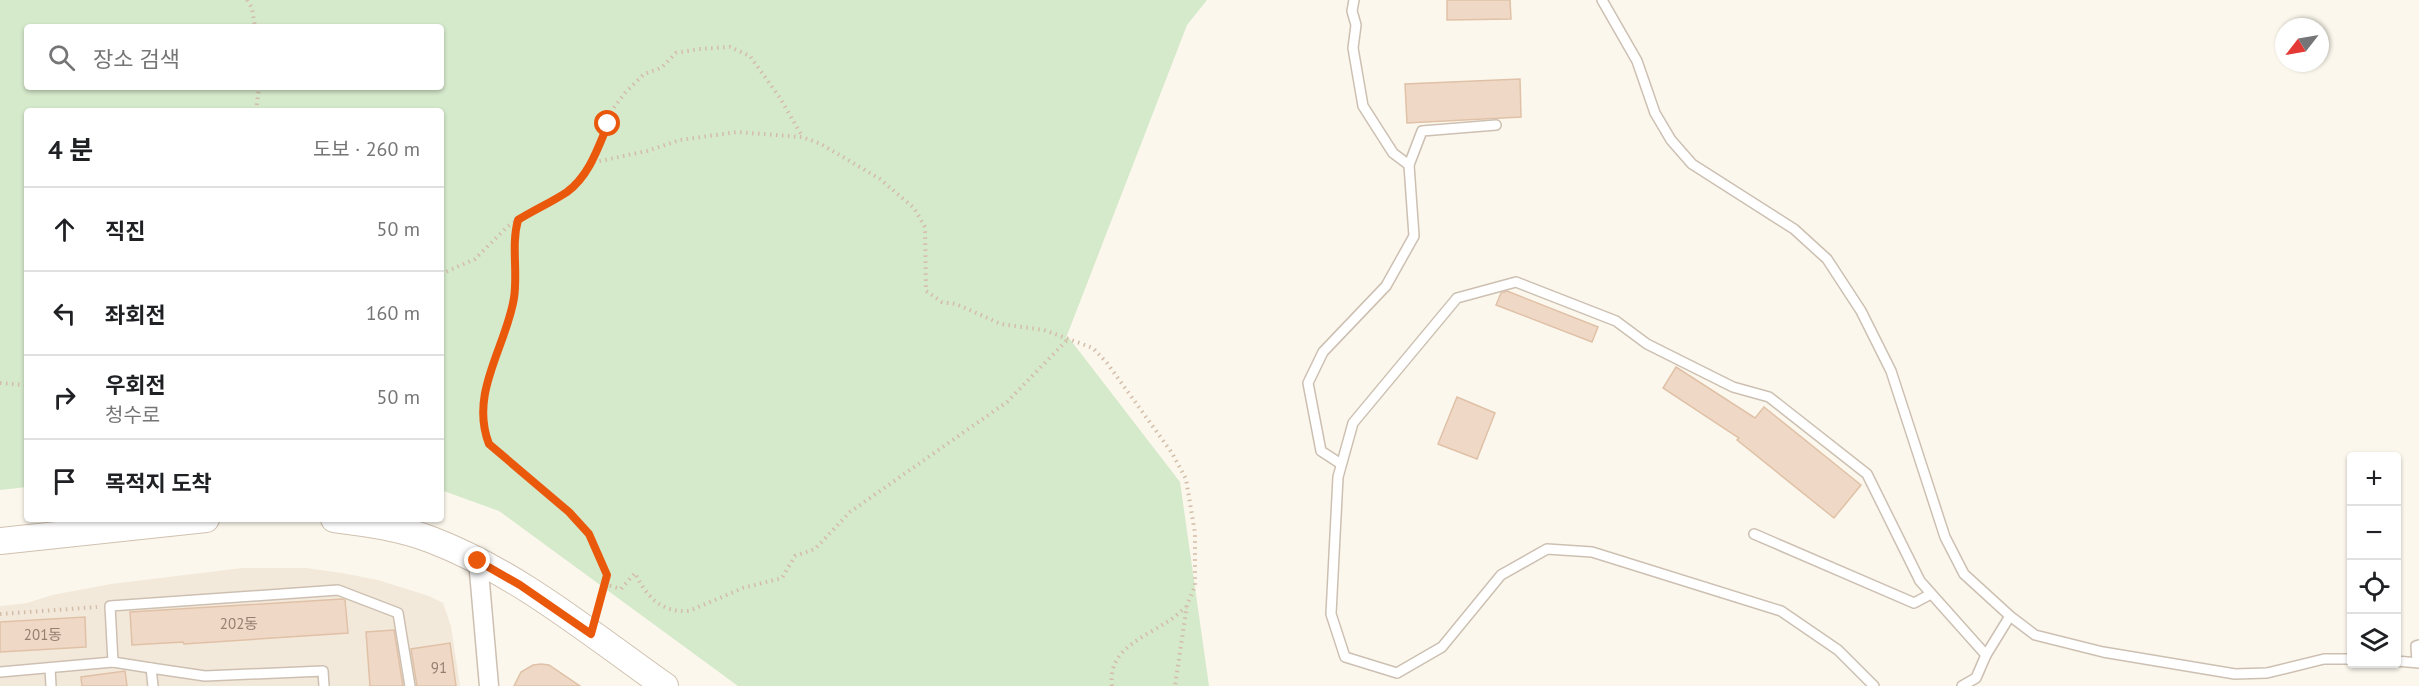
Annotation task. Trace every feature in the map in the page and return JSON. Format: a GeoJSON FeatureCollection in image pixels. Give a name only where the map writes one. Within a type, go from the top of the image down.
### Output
{"type":"FeatureCollection","features":[{"type":"Feature","properties":{"kind":"main road"},"geometry":{"type":"LineString","coordinates":[[0,541],[177,522]]}},
{"type":"Feature","properties":{"kind":"main road"},"geometry":{"type":"LineString","coordinates":[[355,522],[382,526],[431,539],[478,561],[520,585],[665,686]]}},
{"type":"Feature","properties":{"kind":"main road"},"geometry":{"type":"LineString","coordinates":[[0,529],[34,537]]}},
{"type":"Feature","properties":{"kind":"main road"},"geometry":{"type":"LineString","coordinates":[[0,556],[34,537]]}},
{"type":"Feature","properties":{"kind":"street"},"geometry":{"type":"LineString","coordinates":[[478,561],[489,686]]}},
{"type":"Feature","properties":{"kind":"lane"},"geometry":{"type":"LineString","coordinates":[[1354,0],[1352,11],[1356,26],[1353,48],[1363,106],[1393,153],[1409,165]]}},
{"type":"Feature","properties":{"kind":"lane"},"geometry":{"type":"LineString","coordinates":[[1602,0],[1637,61],[1655,112],[1671,140],[1692,164],[1794,229],[1827,259],[1861,311],[1891,370],[1945,537],[1964,574],[2010,616],[2035,635],[2103,652],[2235,674],[2267,673],[2324,659],[2347,660]]}},
{"type":"Feature","properties":{"kind":"lane"},"geometry":{"type":"LineString","coordinates":[[1341,464],[1322,451],[1308,382],[1323,352],[1386,286],[1414,236],[1409,165],[1422,131],[1496,125]]}},
{"type":"Feature","properties":{"kind":"lane"},"geometry":{"type":"LineString","coordinates":[[1874,686],[1838,650],[1781,611],[1592,552],[1547,549],[1501,575],[1442,648],[1397,673],[1344,657],[1331,614],[1338,477],[1353,423],[1457,298],[1516,282],[1616,321],[1647,344],[1733,387],[1769,397],[1867,474],[1920,581],[1986,655]]}},
{"type":"Feature","properties":{"kind":"lane"},"geometry":{"type":"LineString","coordinates":[[1754,534],[1914,603],[1931,594]]}},
{"type":"Feature","properties":{"kind":"lane"},"geometry":{"type":"LineString","coordinates":[[113,662],[110,606],[338,590],[398,613],[410,686]]}},
{"type":"Feature","properties":{"kind":"lane"},"geometry":{"type":"LineString","coordinates":[[1962,686],[1976,678],[1986,655],[2010,616]]}},
{"type":"Feature","properties":{"kind":"lane"},"geometry":{"type":"LineString","coordinates":[[2401,661],[2418,662],[2416,646],[2419,645]]}},
{"type":"Feature","properties":{"kind":"lane"},"geometry":{"type":"LineString","coordinates":[[0,672],[113,662],[151,668],[205,681],[323,672],[324,686]]}},
{"type":"Feature","properties":{"kind":"lane"},"geometry":{"type":"LineString","coordinates":[[50,668],[51,686]]}},
{"type":"Feature","properties":{"kind":"lane"},"geometry":{"type":"LineString","coordinates":[[151,668],[153,686]]}},
{"type":"Feature","properties":{"kind":"path"},"geometry":{"type":"LineString","coordinates":[[247,0],[252,8],[255,24]]}},
{"type":"Feature","properties":{"kind":"path"},"geometry":{"type":"LineString","coordinates":[[444,273],[475,260],[508,226],[567,191],[591,163],[612,110],[625,93],[644,74],[661,68],[676,52],[730,47],[750,56],[780,98],[802,137]]}},
{"type":"Feature","properties":{"kind":"path"},"geometry":{"type":"LineString","coordinates":[[256,108],[259,90]]}},
{"type":"Feature","properties":{"kind":"path"},"geometry":{"type":"LineString","coordinates":[[591,163],[647,151],[680,140],[737,132],[802,137],[821,144],[880,179],[914,208],[924,227],[926,291],[942,302],[956,304],[1001,324],[1044,330],[1093,348],[1107,363],[1172,453],[1186,479],[1195,533],[1195,586],[1187,605],[1175,686]]}},
{"type":"Feature","properties":{"kind":"path"},"geometry":{"type":"LineString","coordinates":[[518,220],[515,233],[514,298],[486,384],[483,409],[485,434],[489,444],[497,453],[584,526],[607,575],[591,634]]}},
{"type":"Feature","properties":{"kind":"path"},"geometry":{"type":"LineString","coordinates":[[604,584],[621,589],[635,573],[644,591],[652,599],[663,606],[681,612],[689,611],[743,588],[782,578],[795,556],[815,549],[850,512],[1007,402],[1069,338]]}},
{"type":"Feature","properties":{"kind":"path"},"geometry":{"type":"LineString","coordinates":[[0,383],[24,385]]}},
{"type":"Feature","properties":{"kind":"path"},"geometry":{"type":"LineString","coordinates":[[1112,686],[1110,674],[1115,660],[1130,645],[1168,621],[1187,605]]}},
{"type":"Feature","properties":{"kind":"path"},"geometry":{"type":"LineString","coordinates":[[0,614],[110,606]]}},
{"type":"Feature","properties":{"kind":"shaded area"},"geometry":{"type":"Polygon","coordinates":[[[242,568],[306,568],[342,573],[378,580],[429,596],[443,603],[451,626],[460,686],[0,686],[0,606],[27,603],[52,595],[111,584],[242,568]]]}},
{"type":"Feature","properties":{"kind":"green space"},"geometry":{"type":"Polygon","coordinates":[[[0,0],[1207,0],[1187,25],[1066,338],[1069,338],[1180,482],[1209,686],[738,686],[499,511],[444,491],[444,108],[24,108],[24,487],[0,490],[0,0]]]}},
{"type":"Feature","properties":{"kind":"building"},"geometry":{"type":"Polygon","coordinates":[[[1447,0],[1510,0],[1511,19],[1447,20],[1447,0]]]}},
{"type":"Feature","properties":{"kind":"building"},"geometry":{"type":"Polygon","coordinates":[[[1520,79],[1521,117],[1407,123],[1405,84],[1520,79]]]}},
{"type":"Feature","properties":{"kind":"building"},"geometry":{"type":"Polygon","coordinates":[[[1507,291],[1598,327],[1592,342],[1496,305],[1501,293],[1507,291]]]}},
{"type":"Feature","properties":{"kind":"building"},"geometry":{"type":"Polygon","coordinates":[[[1676,367],[1755,418],[1764,407],[1861,485],[1834,518],[1737,440],[1739,438],[1663,388],[1676,367]]]}},
{"type":"Feature","properties":{"kind":"building"},"geometry":{"type":"Polygon","coordinates":[[[1457,397],[1495,413],[1477,459],[1438,444],[1457,397]]]}},
{"type":"Feature","properties":{"kind":"building"},"geometry":{"type":"Polygon","coordinates":[[[345,600],[348,633],[184,644],[183,642],[132,645],[130,612],[345,600]]]}},
{"type":"Feature","properties":{"kind":"building"},"geometry":{"type":"Polygon","coordinates":[[[85,617],[86,647],[0,652],[0,622],[85,617]]]}},
{"type":"Feature","properties":{"kind":"building"},"geometry":{"type":"Polygon","coordinates":[[[394,630],[403,686],[370,686],[366,632],[394,630]]]}},
{"type":"Feature","properties":{"kind":"building"},"geometry":{"type":"Polygon","coordinates":[[[450,643],[456,686],[417,686],[411,649],[450,643]]]}},
{"type":"Feature","properties":{"kind":"building"},"geometry":{"type":"Polygon","coordinates":[[[533,665],[549,665],[580,686],[514,686],[521,672],[533,665]]]}},
{"type":"Feature","properties":{"kind":"building"},"geometry":{"type":"Polygon","coordinates":[[[125,671],[127,686],[82,686],[81,677],[125,671]]]}},
{"type":"Feature","properties":{"kind":"route"},"geometry":{"type":"LineString","coordinates":[[478,561],[520,585],[591,634],[607,575],[589,534],[569,512],[489,444],[485,434],[483,409],[486,384],[514,298],[515,233],[518,220],[567,191],[582,176],[591,163],[608,124]]}}]}
